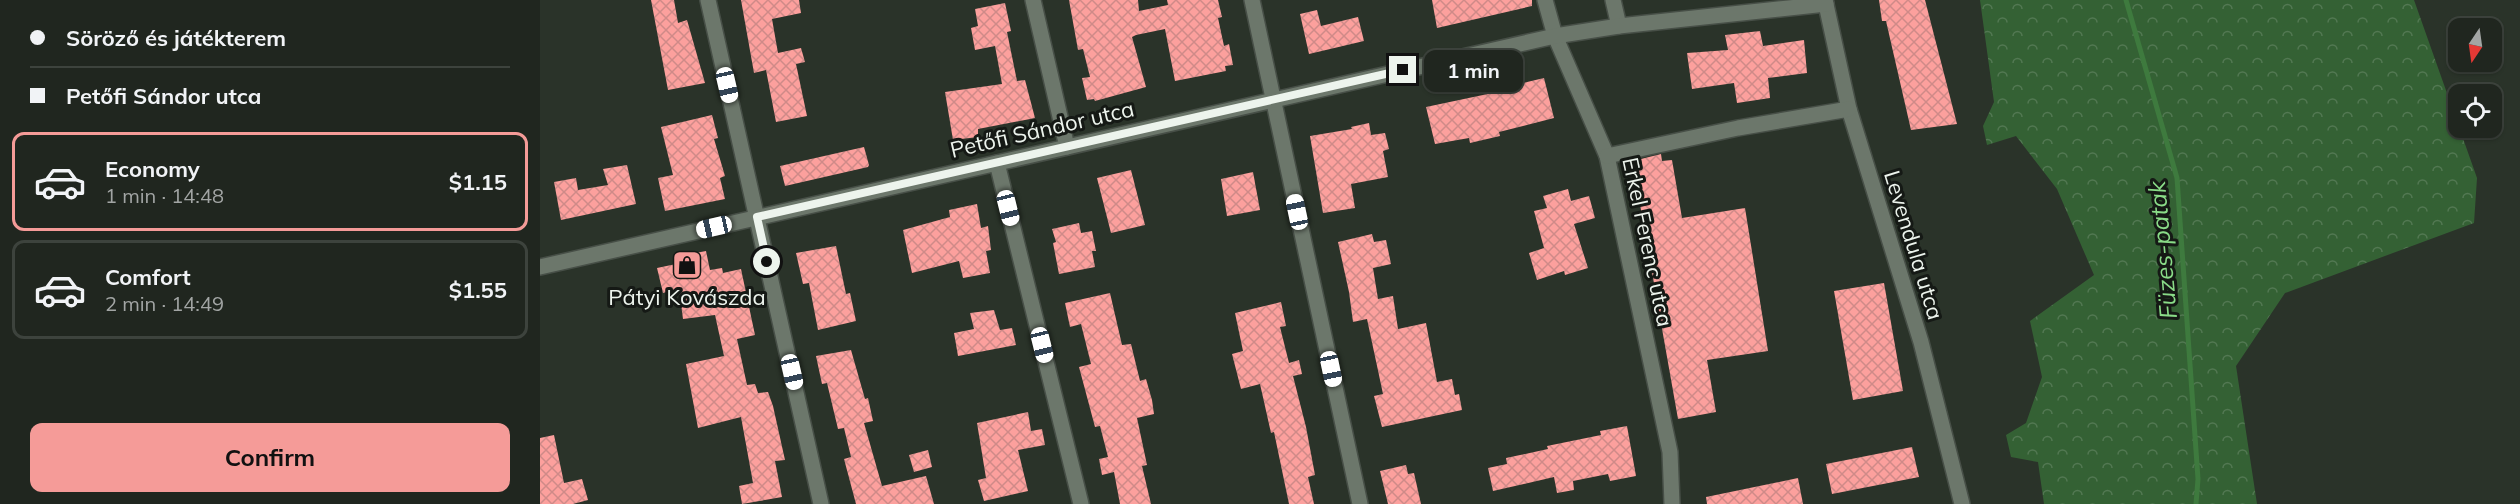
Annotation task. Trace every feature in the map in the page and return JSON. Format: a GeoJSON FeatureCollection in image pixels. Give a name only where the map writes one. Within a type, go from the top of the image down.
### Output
{"type":"FeatureCollection","features":[{"type":"Feature","properties":{"kind":"street"},"geometry":{"type":"LineString","coordinates":[[708,0],[821,504]]}},
{"type":"Feature","properties":{"kind":"street"},"geometry":{"type":"LineString","coordinates":[[1033,0],[1067,147]]}},
{"type":"Feature","properties":{"kind":"street"},"geometry":{"type":"LineString","coordinates":[[1252,0],[1360,504]]}},
{"type":"Feature","properties":{"kind":"street","name":"Erkel Ferenc utca"},"geometry":{"type":"LineString","coordinates":[[1545,0],[1555,36],[1608,156],[1670,452],[1672,504]]}},
{"type":"Feature","properties":{"kind":"street"},"geometry":{"type":"LineString","coordinates":[[1613,0],[1619,26]]}},
{"type":"Feature","properties":{"kind":"street","name":"Petőfi Sándor utca"},"geometry":{"type":"LineString","coordinates":[[540,267],[1555,36],[1619,26],[1826,2]]}},
{"type":"Feature","properties":{"kind":"street","name":"Levendula utca"},"geometry":{"type":"LineString","coordinates":[[1826,2],[1849,110],[1920,342],[1962,504]]}},
{"type":"Feature","properties":{"kind":"street"},"geometry":{"type":"LineString","coordinates":[[1608,156],[1738,128],[1849,110]]}},
{"type":"Feature","properties":{"kind":"street"},"geometry":{"type":"LineString","coordinates":[[997,163],[1081,504]]}},
{"type":"Feature","properties":{"kind":"green space"},"geometry":{"type":"Polygon","coordinates":[[[1980,0],[2414,0],[2448,96],[2448,138],[2463,138],[2477,178],[2474,223],[2285,293],[2236,366],[2257,504],[2044,504],[2038,462],[2011,457],[2006,435],[2026,423],[2042,377],[2030,321],[2094,275],[2057,189],[2016,136],[1987,145],[1983,126],[1994,102],[1980,0]]]}},
{"type":"Feature","properties":{"kind":"building"},"geometry":{"type":"Polygon","coordinates":[[[651,0],[674,0],[678,23],[687,20],[705,83],[668,90],[651,0]]]}},
{"type":"Feature","properties":{"kind":"building"},"geometry":{"type":"Polygon","coordinates":[[[741,0],[799,0],[801,13],[772,19],[778,53],[801,48],[805,62],[796,64],[807,116],[776,122],[766,70],[754,73],[741,0]]]}},
{"type":"Feature","properties":{"kind":"building"},"geometry":{"type":"Polygon","coordinates":[[[1069,0],[1138,0],[1139,11],[1168,5],[1167,0],[1218,0],[1222,17],[1218,18],[1224,46],[1229,44],[1233,65],[1225,66],[1226,71],[1175,81],[1165,29],[1136,35],[1132,37],[1146,87],[1095,101],[1094,99],[1087,100],[1082,78],[1090,77],[1083,49],[1078,50],[1069,0]]]}},
{"type":"Feature","properties":{"kind":"building"},"geometry":{"type":"Polygon","coordinates":[[[1432,0],[1532,0],[1532,6],[1437,28],[1432,0]]]}},
{"type":"Feature","properties":{"kind":"building"},"geometry":{"type":"Polygon","coordinates":[[[1879,0],[1925,0],[1957,124],[1911,130],[1886,21],[1882,21],[1879,0]]]}},
{"type":"Feature","properties":{"kind":"building"},"geometry":{"type":"Polygon","coordinates":[[[1005,3],[1011,31],[1007,32],[1017,81],[1025,80],[1035,118],[978,129],[978,137],[953,140],[945,92],[1002,84],[995,46],[975,50],[971,28],[978,26],[975,9],[1005,3]]]}},
{"type":"Feature","properties":{"kind":"building"},"geometry":{"type":"Polygon","coordinates":[[[1317,10],[1321,26],[1358,17],[1364,41],[1309,54],[1300,14],[1317,10]]]}},
{"type":"Feature","properties":{"kind":"building"},"geometry":{"type":"Polygon","coordinates":[[[1760,31],[1763,46],[1804,40],[1807,73],[1768,78],[1770,98],[1737,103],[1734,83],[1692,89],[1687,53],[1728,50],[1725,35],[1760,31]]]}},
{"type":"Feature","properties":{"kind":"building"},"geometry":{"type":"Polygon","coordinates":[[[1544,78],[1554,118],[1499,132],[1500,136],[1470,143],[1469,138],[1435,144],[1426,107],[1516,88],[1515,85],[1544,78]]]}},
{"type":"Feature","properties":{"kind":"building"},"geometry":{"type":"Polygon","coordinates":[[[712,115],[718,138],[714,139],[725,176],[720,178],[725,199],[665,211],[658,178],[673,175],[661,127],[712,115]]]}},
{"type":"Feature","properties":{"kind":"building"},"geometry":{"type":"Polygon","coordinates":[[[1369,123],[1371,135],[1385,133],[1389,149],[1383,151],[1388,177],[1351,184],[1355,208],[1323,213],[1310,136],[1352,129],[1351,127],[1369,123]]]}},
{"type":"Feature","properties":{"kind":"building"},"geometry":{"type":"Polygon","coordinates":[[[864,147],[868,167],[785,186],[780,166],[864,147]]]}},
{"type":"Feature","properties":{"kind":"building"},"geometry":{"type":"Polygon","coordinates":[[[1661,154],[1662,161],[1672,160],[1682,218],[1745,208],[1768,351],[1707,360],[1716,412],[1678,419],[1633,165],[1642,164],[1641,159],[1661,154]]]}},
{"type":"Feature","properties":{"kind":"building"},"geometry":{"type":"Polygon","coordinates":[[[627,165],[636,204],[561,220],[554,182],[576,178],[578,190],[608,185],[603,169],[627,165]]]}},
{"type":"Feature","properties":{"kind":"building"},"geometry":{"type":"Polygon","coordinates":[[[1131,170],[1145,225],[1111,233],[1097,178],[1131,170]]]}},
{"type":"Feature","properties":{"kind":"building"},"geometry":{"type":"Polygon","coordinates":[[[1253,172],[1260,210],[1227,216],[1221,179],[1253,172]]]}},
{"type":"Feature","properties":{"kind":"building"},"geometry":{"type":"Polygon","coordinates":[[[1568,189],[1571,201],[1589,196],[1595,218],[1574,224],[1588,268],[1565,275],[1564,271],[1537,280],[1529,253],[1544,248],[1534,211],[1547,208],[1543,196],[1568,189]]]}},
{"type":"Feature","properties":{"kind":"building"},"geometry":{"type":"Polygon","coordinates":[[[977,204],[981,228],[988,226],[991,250],[986,251],[990,273],[963,278],[959,261],[912,273],[903,230],[950,217],[949,210],[977,204]]]}},
{"type":"Feature","properties":{"kind":"building"},"geometry":{"type":"Polygon","coordinates":[[[1079,223],[1081,233],[1092,231],[1096,251],[1092,251],[1095,267],[1059,274],[1053,243],[1056,242],[1052,229],[1079,223]]]}},
{"type":"Feature","properties":{"kind":"building"},"geometry":{"type":"Polygon","coordinates":[[[1372,234],[1374,242],[1386,240],[1391,264],[1373,268],[1378,299],[1393,296],[1398,329],[1426,323],[1437,382],[1452,379],[1455,395],[1459,394],[1462,410],[1382,427],[1374,396],[1383,394],[1367,319],[1353,322],[1338,242],[1372,234]]]}},
{"type":"Feature","properties":{"kind":"building"},"geometry":{"type":"Polygon","coordinates":[[[836,246],[846,294],[850,293],[856,321],[818,330],[809,283],[803,284],[796,253],[836,246]]]}},
{"type":"Feature","properties":{"kind":"building"},"geometry":{"type":"Polygon","coordinates":[[[706,251],[710,270],[722,268],[723,273],[741,269],[755,335],[737,339],[747,385],[755,384],[758,393],[768,392],[773,406],[785,460],[775,461],[782,497],[742,504],[739,486],[753,483],[741,417],[698,428],[686,364],[724,356],[715,315],[683,319],[679,289],[663,293],[657,268],[676,264],[675,257],[706,251]]]}},
{"type":"Feature","properties":{"kind":"building"},"geometry":{"type":"Polygon","coordinates":[[[1884,283],[1903,391],[1853,400],[1834,291],[1884,283]]]}},
{"type":"Feature","properties":{"kind":"building"},"geometry":{"type":"Polygon","coordinates":[[[1110,293],[1122,345],[1131,344],[1140,381],[1146,379],[1152,400],[1154,414],[1137,418],[1147,465],[1142,466],[1151,504],[1120,504],[1114,472],[1102,475],[1099,459],[1108,457],[1100,426],[1095,427],[1079,367],[1091,364],[1081,324],[1070,327],[1065,303],[1110,293]]]}},
{"type":"Feature","properties":{"kind":"building"},"geometry":{"type":"Polygon","coordinates":[[[1281,302],[1286,326],[1280,327],[1289,363],[1299,360],[1302,374],[1293,376],[1315,475],[1308,477],[1314,504],[1289,504],[1274,432],[1271,433],[1260,384],[1241,389],[1232,354],[1243,351],[1235,313],[1281,302]]]}},
{"type":"Feature","properties":{"kind":"building"},"geometry":{"type":"Polygon","coordinates":[[[994,310],[1000,330],[1012,328],[1016,345],[958,356],[954,333],[974,329],[970,313],[994,310]]]}},
{"type":"Feature","properties":{"kind":"building"},"geometry":{"type":"Polygon","coordinates":[[[851,350],[865,399],[868,398],[873,421],[864,423],[882,486],[926,476],[934,504],[856,504],[844,459],[851,457],[844,428],[838,429],[827,383],[822,384],[816,356],[851,350]]]}},
{"type":"Feature","properties":{"kind":"building"},"geometry":{"type":"Polygon","coordinates":[[[1028,412],[1031,431],[1042,429],[1045,445],[1018,450],[1028,491],[984,501],[978,480],[986,478],[977,423],[1028,412]]]}},
{"type":"Feature","properties":{"kind":"building"},"geometry":{"type":"Polygon","coordinates":[[[1627,426],[1636,476],[1610,481],[1608,474],[1573,481],[1574,490],[1557,493],[1554,477],[1493,491],[1488,468],[1507,464],[1506,458],[1548,449],[1547,446],[1601,435],[1600,431],[1627,426]]]}},
{"type":"Feature","properties":{"kind":"building"},"geometry":{"type":"Polygon","coordinates":[[[554,435],[564,483],[582,479],[588,500],[573,504],[540,504],[540,438],[554,435]]]}},
{"type":"Feature","properties":{"kind":"building"},"geometry":{"type":"Polygon","coordinates":[[[1912,447],[1919,477],[1832,494],[1826,464],[1912,447]]]}},
{"type":"Feature","properties":{"kind":"building"},"geometry":{"type":"Polygon","coordinates":[[[928,450],[932,467],[914,472],[909,455],[928,450]]]}},
{"type":"Feature","properties":{"kind":"building"},"geometry":{"type":"Polygon","coordinates":[[[1406,465],[1408,474],[1414,473],[1421,504],[1388,504],[1380,471],[1406,465]]]}},
{"type":"Feature","properties":{"kind":"building"},"geometry":{"type":"Polygon","coordinates":[[[1798,478],[1803,504],[1707,504],[1706,497],[1798,478]]]}},
{"type":"Feature","properties":{"kind":"waterway","name":"Füzes-patak"},"geometry":{"type":"LineString","coordinates":[[2126,0],[2177,178],[2198,479],[2196,504]]}},
{"type":"Feature","properties":{"kind":"place","name":"Pátyi Kovászda"},"geometry":{"type":"Point","coordinates":[687,265]}},
{"type":"Feature","properties":{"kind":"route"},"geometry":{"type":"LineString","coordinates":[[767,262],[757,217],[1403,70]]}}]}
